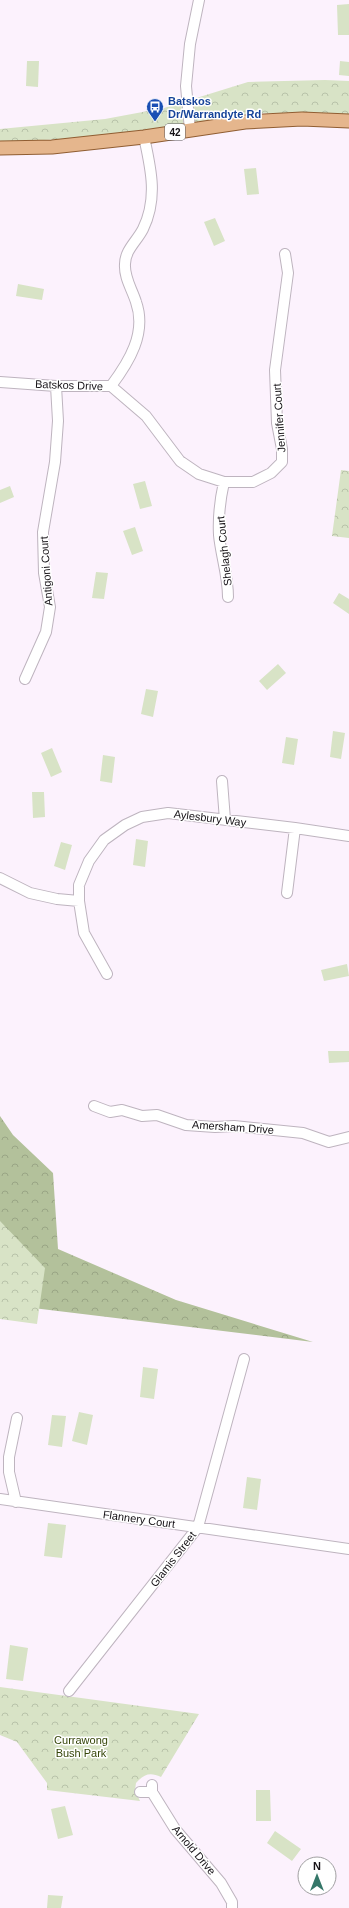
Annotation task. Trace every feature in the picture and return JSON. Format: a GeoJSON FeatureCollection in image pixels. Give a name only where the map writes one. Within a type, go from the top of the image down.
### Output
{"type":"FeatureCollection","features":[{"type":"Feature","properties":{"kind":"main road","name":"42"},"geometry":{"type":"LineString","coordinates":[[0,148],[52,147],[144,137],[245,122],[302,119],[349,121]]}},
{"type":"Feature","properties":{"kind":"street"},"geometry":{"type":"LineString","coordinates":[[190,130],[186,86],[190,44],[199,0]]}},
{"type":"Feature","properties":{"kind":"street","name":"Batskos Drive"},"geometry":{"type":"LineString","coordinates":[[0,382],[56,386],[111,386],[131,354],[137,343],[139,329],[138,309],[126,278],[124,263],[129,250],[142,231],[148,217],[151,204],[152,176],[144,137]]}},
{"type":"Feature","properties":{"kind":"street","name":"Jennifer Court"},"geometry":{"type":"LineString","coordinates":[[111,386],[146,416],[180,462],[199,474],[224,482],[253,482],[271,473],[282,462],[282,449],[277,423],[275,370],[288,273],[285,254]]}},
{"type":"Feature","properties":{"kind":"street","name":"Antigoni Court"},"geometry":{"type":"LineString","coordinates":[[25,679],[46,632],[50,607],[44,573],[43,532],[55,462],[58,421],[56,386]]}},
{"type":"Feature","properties":{"kind":"street","name":"Shelagh Court"},"geometry":{"type":"LineString","coordinates":[[224,482],[220,504],[220,535],[228,584],[228,596]]}},
{"type":"Feature","properties":{"kind":"street"},"geometry":{"type":"LineString","coordinates":[[222,781],[225,820]]}},
{"type":"Feature","properties":{"kind":"street","name":"Aylesbury Way"},"geometry":{"type":"LineString","coordinates":[[106,974],[84,933],[79,901],[79,885],[89,861],[104,840],[125,825],[142,817],[168,813],[349,836]]}},
{"type":"Feature","properties":{"kind":"street"},"geometry":{"type":"LineString","coordinates":[[286,893],[295,828]]}},
{"type":"Feature","properties":{"kind":"street"},"geometry":{"type":"LineString","coordinates":[[0,878],[30,893],[57,899],[79,901]]}},
{"type":"Feature","properties":{"kind":"street","name":"Amersham Drive"},"geometry":{"type":"LineString","coordinates":[[94,1106],[110,1112],[122,1110],[142,1116],[157,1115],[186,1125],[215,1127],[234,1126],[303,1133],[329,1142],[349,1137]]}},
{"type":"Feature","properties":{"kind":"street","name":"Glamis Street"},"geometry":{"type":"LineString","coordinates":[[69,1691],[198,1527],[244,1358]]}},
{"type":"Feature","properties":{"kind":"street"},"geometry":{"type":"LineString","coordinates":[[16,1502],[9,1472],[9,1457],[17,1418]]}},
{"type":"Feature","properties":{"kind":"street","name":"Flannery Court"},"geometry":{"type":"LineString","coordinates":[[0,1500],[349,1548]]}},
{"type":"Feature","properties":{"kind":"street","name":"Arnold Drive"},"geometry":{"type":"LineString","coordinates":[[140,1792],[152,1789],[175,1829],[221,1882],[232,1902],[232,1908]]}},
{"type":"Feature","properties":{"kind":"green space"},"geometry":{"type":"Polygon","coordinates":[[[349,4],[349,35],[338,35],[337,5],[349,4]]]}},
{"type":"Feature","properties":{"kind":"green space"},"geometry":{"type":"Polygon","coordinates":[[[27,61],[39,61],[38,87],[26,86],[27,61]]]}},
{"type":"Feature","properties":{"kind":"green space"},"geometry":{"type":"Polygon","coordinates":[[[340,61],[349,62],[349,76],[339,75],[340,61]]]}},
{"type":"Feature","properties":{"kind":"green space"},"geometry":{"type":"Polygon","coordinates":[[[325,80],[349,81],[349,116],[258,113],[88,138],[0,142],[0,129],[105,119],[164,108],[248,82],[325,80]]]}},
{"type":"Feature","properties":{"kind":"green space"},"geometry":{"type":"Polygon","coordinates":[[[256,168],[259,194],[247,195],[244,169],[256,168]]]}},
{"type":"Feature","properties":{"kind":"green space"},"geometry":{"type":"Polygon","coordinates":[[[215,218],[225,241],[214,246],[204,222],[215,218]]]}},
{"type":"Feature","properties":{"kind":"green space"},"geometry":{"type":"Polygon","coordinates":[[[18,284],[44,289],[42,300],[16,296],[18,284]]]}},
{"type":"Feature","properties":{"kind":"green space"},"geometry":{"type":"Polygon","coordinates":[[[341,470],[349,471],[349,538],[332,536],[341,470]]]}},
{"type":"Feature","properties":{"kind":"green space"},"geometry":{"type":"Polygon","coordinates":[[[145,481],[152,506],[140,509],[133,484],[145,481]]]}},
{"type":"Feature","properties":{"kind":"green space"},"geometry":{"type":"Polygon","coordinates":[[[10,486],[14,497],[0,503],[0,490],[10,486]]]}},
{"type":"Feature","properties":{"kind":"green space"},"geometry":{"type":"Polygon","coordinates":[[[135,527],[143,551],[132,555],[123,531],[135,527]]]}},
{"type":"Feature","properties":{"kind":"green space"},"geometry":{"type":"Polygon","coordinates":[[[96,572],[108,573],[104,599],[92,598],[96,572]]]}},
{"type":"Feature","properties":{"kind":"green space"},"geometry":{"type":"Polygon","coordinates":[[[339,593],[349,599],[349,614],[333,603],[339,593]]]}},
{"type":"Feature","properties":{"kind":"green space"},"geometry":{"type":"Polygon","coordinates":[[[278,664],[286,673],[267,690],[259,681],[278,664]]]}},
{"type":"Feature","properties":{"kind":"green space"},"geometry":{"type":"Polygon","coordinates":[[[146,689],[158,691],[153,717],[141,714],[146,689]]]}},
{"type":"Feature","properties":{"kind":"green space"},"geometry":{"type":"Polygon","coordinates":[[[333,731],[345,733],[341,759],[330,757],[333,731]]]}},
{"type":"Feature","properties":{"kind":"green space"},"geometry":{"type":"Polygon","coordinates":[[[286,737],[298,739],[294,765],[282,763],[286,737]]]}},
{"type":"Feature","properties":{"kind":"green space"},"geometry":{"type":"Polygon","coordinates":[[[52,748],[62,772],[51,777],[41,753],[52,748]]]}},
{"type":"Feature","properties":{"kind":"green space"},"geometry":{"type":"Polygon","coordinates":[[[103,755],[115,757],[112,783],[100,781],[103,755]]]}},
{"type":"Feature","properties":{"kind":"green space"},"geometry":{"type":"Polygon","coordinates":[[[32,792],[44,792],[45,817],[33,818],[32,792]]]}},
{"type":"Feature","properties":{"kind":"green space"},"geometry":{"type":"Polygon","coordinates":[[[136,839],[148,841],[145,867],[133,865],[136,839]]]}},
{"type":"Feature","properties":{"kind":"green space"},"geometry":{"type":"Polygon","coordinates":[[[61,842],[72,845],[65,870],[54,866],[61,842]]]}},
{"type":"Feature","properties":{"kind":"green space"},"geometry":{"type":"Polygon","coordinates":[[[347,964],[349,976],[324,981],[321,970],[347,964]]]}},
{"type":"Feature","properties":{"kind":"green space"},"geometry":{"type":"Polygon","coordinates":[[[328,1051],[349,1051],[349,1062],[329,1063],[328,1051]]]}},
{"type":"Feature","properties":{"kind":"green space"},"geometry":{"type":"Polygon","coordinates":[[[0,1116],[13,1135],[53,1173],[58,1249],[176,1300],[313,1342],[0,1304],[0,1116]]]}},
{"type":"Feature","properties":{"kind":"green space"},"geometry":{"type":"Polygon","coordinates":[[[0,1221],[45,1268],[37,1324],[0,1319],[0,1221]]]}},
{"type":"Feature","properties":{"kind":"green space"},"geometry":{"type":"Polygon","coordinates":[[[143,1367],[158,1369],[154,1399],[140,1397],[143,1367]]]}},
{"type":"Feature","properties":{"kind":"green space"},"geometry":{"type":"Polygon","coordinates":[[[79,1412],[93,1415],[87,1445],[72,1441],[79,1412]]]}},
{"type":"Feature","properties":{"kind":"green space"},"geometry":{"type":"Polygon","coordinates":[[[52,1415],[66,1416],[62,1447],[48,1445],[52,1415]]]}},
{"type":"Feature","properties":{"kind":"green space"},"geometry":{"type":"Polygon","coordinates":[[[247,1477],[261,1479],[257,1510],[243,1508],[247,1477]]]}},
{"type":"Feature","properties":{"kind":"green space"},"geometry":{"type":"Polygon","coordinates":[[[48,1523],[66,1525],[62,1558],[44,1556],[48,1523]]]}},
{"type":"Feature","properties":{"kind":"green space"},"geometry":{"type":"Polygon","coordinates":[[[10,1645],[28,1648],[23,1681],[6,1679],[10,1645]]]}},
{"type":"Feature","properties":{"kind":"green space","name":"Currawong Bush Park"},"geometry":{"type":"Polygon","coordinates":[[[0,1687],[199,1714],[161,1777],[150,1774],[136,1783],[135,1790],[140,1801],[47,1790],[47,1783],[17,1742],[0,1735],[0,1687]]]}},
{"type":"Feature","properties":{"kind":"green space"},"geometry":{"type":"Polygon","coordinates":[[[256,1790],[270,1790],[271,1821],[256,1821],[256,1790]]]}},
{"type":"Feature","properties":{"kind":"green space"},"geometry":{"type":"Polygon","coordinates":[[[65,1806],[73,1835],[58,1839],[51,1809],[65,1806]]]}},
{"type":"Feature","properties":{"kind":"green space"},"geometry":{"type":"Polygon","coordinates":[[[275,1831],[301,1849],[292,1861],[267,1843],[275,1831]]]}},
{"type":"Feature","properties":{"kind":"green space"},"geometry":{"type":"Polygon","coordinates":[[[48,1895],[63,1896],[61,1908],[47,1908],[48,1895]]]}},
{"type":"Feature","properties":{"kind":"place","name":"Batskos Dr/Warrandyte Rd"},"geometry":{"type":"Point","coordinates":[155,122]}}]}
